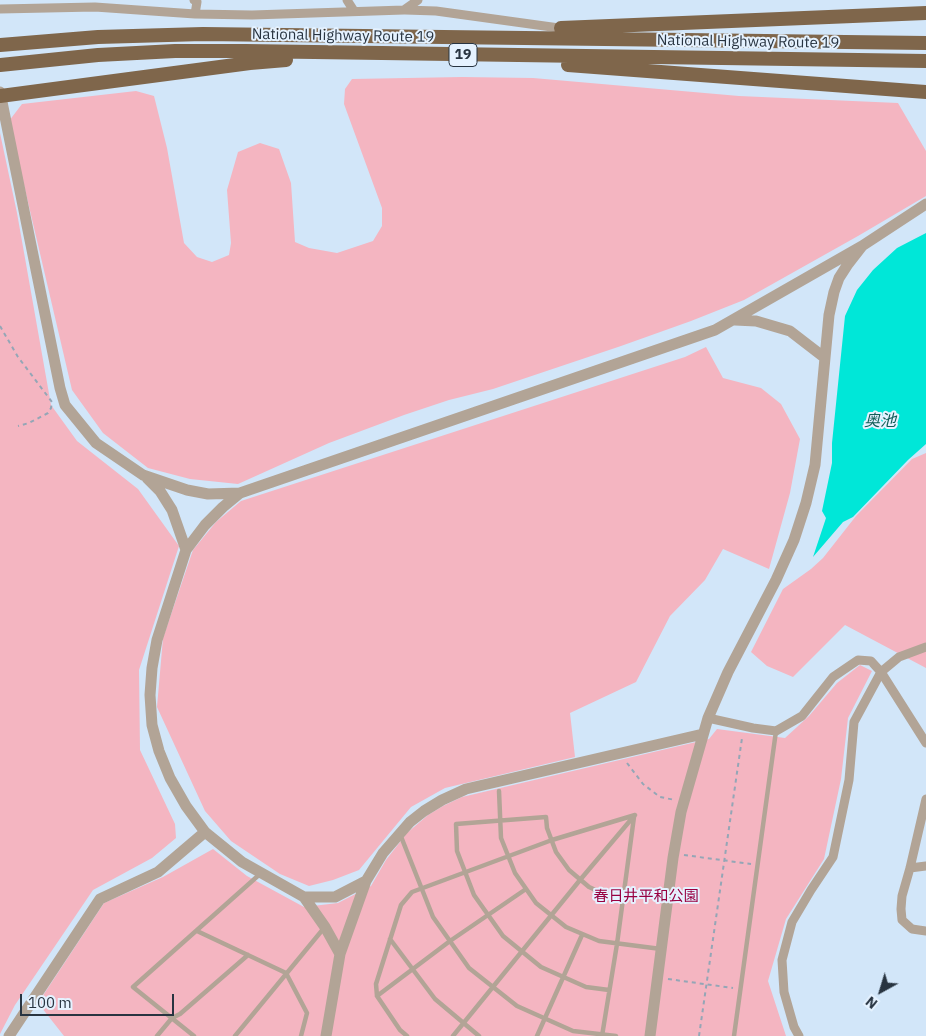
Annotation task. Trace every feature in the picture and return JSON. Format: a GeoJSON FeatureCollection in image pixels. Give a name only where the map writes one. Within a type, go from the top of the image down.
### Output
{"type":"FeatureCollection","features":[{"type":"Feature","properties":{"kind":"highway"},"geometry":{"type":"LineString","coordinates":[[536,37],[559,28],[926,13]]}},
{"type":"Feature","properties":{"kind":"highway","name":"National Highway Route 19"},"geometry":{"type":"LineString","coordinates":[[0,46],[98,37],[202,34],[926,43]]}},
{"type":"Feature","properties":{"kind":"highway","name":"National Highway Route 19"},"geometry":{"type":"LineString","coordinates":[[0,65],[98,55],[175,51],[926,61]]}},
{"type":"Feature","properties":{"kind":"highway"},"geometry":{"type":"LineString","coordinates":[[0,95],[250,63],[287,60],[306,52]]}},
{"type":"Feature","properties":{"kind":"highway"},"geometry":{"type":"LineString","coordinates":[[539,56],[554,63],[926,92]]}},
{"type":"Feature","properties":{"kind":"street"},"geometry":{"type":"LineString","coordinates":[[347,0],[354,11]]}},
{"type":"Feature","properties":{"kind":"street"},"geometry":{"type":"LineString","coordinates":[[404,10],[418,0]]}},
{"type":"Feature","properties":{"kind":"street"},"geometry":{"type":"LineString","coordinates":[[195,14],[197,1]]}},
{"type":"Feature","properties":{"kind":"street"},"geometry":{"type":"LineString","coordinates":[[0,9],[95,7],[195,14],[252,15],[354,11],[436,11],[559,28]]}},
{"type":"Feature","properties":{"kind":"street"},"geometry":{"type":"LineString","coordinates":[[0,95],[65,405],[96,443],[143,475],[160,491],[172,510],[186,550]]}},
{"type":"Feature","properties":{"kind":"street"},"geometry":{"type":"LineString","coordinates":[[143,475],[187,490],[208,494],[240,493],[715,330],[736,320],[862,246],[926,204]]}},
{"type":"Feature","properties":{"kind":"street"},"geometry":{"type":"LineString","coordinates":[[650,1036],[673,858],[681,812],[708,718],[728,672],[776,580],[800,522],[815,465],[829,315],[834,292],[848,264],[862,246]]}},
{"type":"Feature","properties":{"kind":"street"},"geometry":{"type":"LineString","coordinates":[[736,320],[756,321],[790,331],[825,358]]}},
{"type":"Feature","properties":{"kind":"street"},"geometry":{"type":"LineString","coordinates":[[240,493],[205,525],[186,550],[157,640],[150,695],[152,725],[159,751],[170,778],[186,806],[205,832],[242,862],[304,897],[325,927],[340,954]]}},
{"type":"Feature","properties":{"kind":"street"},"geometry":{"type":"LineString","coordinates":[[799,1036],[794,1027],[784,992],[782,960],[792,922],[833,857],[849,780],[854,722],[881,672],[899,657],[926,647]]}},
{"type":"Feature","properties":{"kind":"street"},"geometry":{"type":"LineString","coordinates":[[708,718],[776,731],[802,716],[833,677],[858,660],[871,661],[881,672],[926,744]]}},
{"type":"Feature","properties":{"kind":"street"},"geometry":{"type":"LineString","coordinates":[[326,1036],[340,954],[366,881],[383,853],[400,832],[424,811],[466,789],[703,734]]}},
{"type":"Feature","properties":{"kind":"street"},"geometry":{"type":"LineString","coordinates":[[926,799],[902,896],[901,909],[902,920],[912,929],[926,930]]}},
{"type":"Feature","properties":{"kind":"street"},"geometry":{"type":"LineString","coordinates":[[9,1036],[100,898],[158,872],[205,832]]}},
{"type":"Feature","properties":{"kind":"street"},"geometry":{"type":"LineString","coordinates":[[910,868],[926,866]]}},
{"type":"Feature","properties":{"kind":"street"},"geometry":{"type":"LineString","coordinates":[[304,897],[336,897],[366,881]]}},
{"type":"Feature","properties":{"kind":"lane"},"geometry":{"type":"LineString","coordinates":[[734,1036],[776,731]]}},
{"type":"Feature","properties":{"kind":"lane"},"geometry":{"type":"LineString","coordinates":[[498,791],[501,838],[515,873],[536,903],[566,928],[582,935],[617,944],[662,949]]}},
{"type":"Feature","properties":{"kind":"lane"},"geometry":{"type":"LineString","coordinates":[[407,1036],[400,1030],[377,996],[376,984],[401,905],[412,892],[552,840],[634,815]]}},
{"type":"Feature","properties":{"kind":"lane"},"geometry":{"type":"LineString","coordinates":[[453,1036],[634,815]]}},
{"type":"Feature","properties":{"kind":"lane"},"geometry":{"type":"LineString","coordinates":[[602,1036],[624,899],[634,815]]}},
{"type":"Feature","properties":{"kind":"lane"},"geometry":{"type":"LineString","coordinates":[[609,990],[586,987],[541,967],[503,936],[474,895],[457,851],[456,824],[546,817],[556,852],[569,870],[589,887],[613,898],[624,899]]}},
{"type":"Feature","properties":{"kind":"lane"},"geometry":{"type":"LineString","coordinates":[[400,832],[433,917],[469,968],[517,1006],[572,1031],[602,1036],[616,1036]]}},
{"type":"Feature","properties":{"kind":"lane"},"geometry":{"type":"LineString","coordinates":[[194,1036],[133,987],[261,873]]}},
{"type":"Feature","properties":{"kind":"lane"},"geometry":{"type":"LineString","coordinates":[[377,996],[450,941],[526,889]]}},
{"type":"Feature","properties":{"kind":"lane"},"geometry":{"type":"LineString","coordinates":[[235,1036],[325,927]]}},
{"type":"Feature","properties":{"kind":"lane"},"geometry":{"type":"LineString","coordinates":[[197,931],[286,974],[307,1013],[301,1036]]}},
{"type":"Feature","properties":{"kind":"lane"},"geometry":{"type":"LineString","coordinates":[[537,1036],[582,935]]}},
{"type":"Feature","properties":{"kind":"lane"},"geometry":{"type":"LineString","coordinates":[[390,939],[435,999],[479,1036]]}},
{"type":"Feature","properties":{"kind":"lane"},"geometry":{"type":"LineString","coordinates":[[157,1036],[172,1018],[180,1014],[248,955]]}},
{"type":"Feature","properties":{"kind":"path"},"geometry":{"type":"LineString","coordinates":[[0,326],[18,357],[52,402],[48,413],[29,423],[18,426]]}},
{"type":"Feature","properties":{"kind":"path"},"geometry":{"type":"LineString","coordinates":[[699,1036],[742,738]]}},
{"type":"Feature","properties":{"kind":"path"},"geometry":{"type":"LineString","coordinates":[[624,760],[643,784],[660,797],[677,801]]}},
{"type":"Feature","properties":{"kind":"path"},"geometry":{"type":"LineString","coordinates":[[682,855],[758,865]]}},
{"type":"Feature","properties":{"kind":"path"},"geometry":{"type":"LineString","coordinates":[[666,979],[741,989]]}},
{"type":"Feature","properties":{"kind":"green space"},"geometry":{"type":"Polygon","coordinates":[[[533,78],[739,96],[898,103],[926,151],[926,196],[744,300],[621,346],[493,389],[449,400],[404,415],[329,443],[238,484],[190,479],[148,468],[103,433],[72,390],[9,121],[22,104],[136,91],[154,96],[167,148],[184,243],[197,257],[212,262],[229,255],[231,243],[227,190],[238,152],[260,143],[279,149],[291,183],[295,242],[309,248],[337,253],[373,241],[382,226],[382,208],[344,104],[345,89],[352,79],[533,78]]]}},
{"type":"Feature","properties":{"kind":"green space"},"geometry":{"type":"Polygon","coordinates":[[[0,133],[17,213],[51,405],[77,441],[138,489],[179,546],[139,670],[140,750],[175,824],[176,838],[152,858],[93,890],[15,1005],[0,1034],[0,133]]]}},
{"type":"Feature","properties":{"kind":"green space"},"geometry":{"type":"Polygon","coordinates":[[[706,347],[723,378],[761,388],[781,404],[800,439],[790,493],[769,569],[723,549],[705,580],[670,616],[636,682],[570,713],[575,757],[445,788],[411,807],[359,870],[333,880],[309,886],[280,874],[231,841],[205,811],[157,707],[163,638],[193,550],[216,522],[241,501],[685,357],[706,347]]]}},
{"type":"Feature","properties":{"kind":"green space"},"geometry":{"type":"Polygon","coordinates":[[[926,453],[926,668],[845,625],[793,677],[767,666],[751,652],[783,589],[823,558],[856,516],[912,459],[926,453]]]}},
{"type":"Feature","properties":{"kind":"green space","name":"春日井平和公園"},"geometry":{"type":"Polygon","coordinates":[[[860,665],[872,671],[848,718],[841,779],[824,859],[786,919],[768,981],[786,1036],[64,1036],[38,1003],[104,903],[163,877],[213,849],[247,876],[304,907],[338,903],[371,886],[386,860],[407,833],[428,815],[462,797],[709,739],[717,729],[785,738],[809,716],[837,683],[860,665]]]}},
{"type":"Feature","properties":{"kind":"water","name":"奥池"},"geometry":{"type":"Polygon","coordinates":[[[926,233],[926,444],[853,517],[843,522],[813,557],[826,518],[822,511],[832,463],[832,443],[845,316],[857,290],[873,270],[897,248],[926,233]]]}}]}
